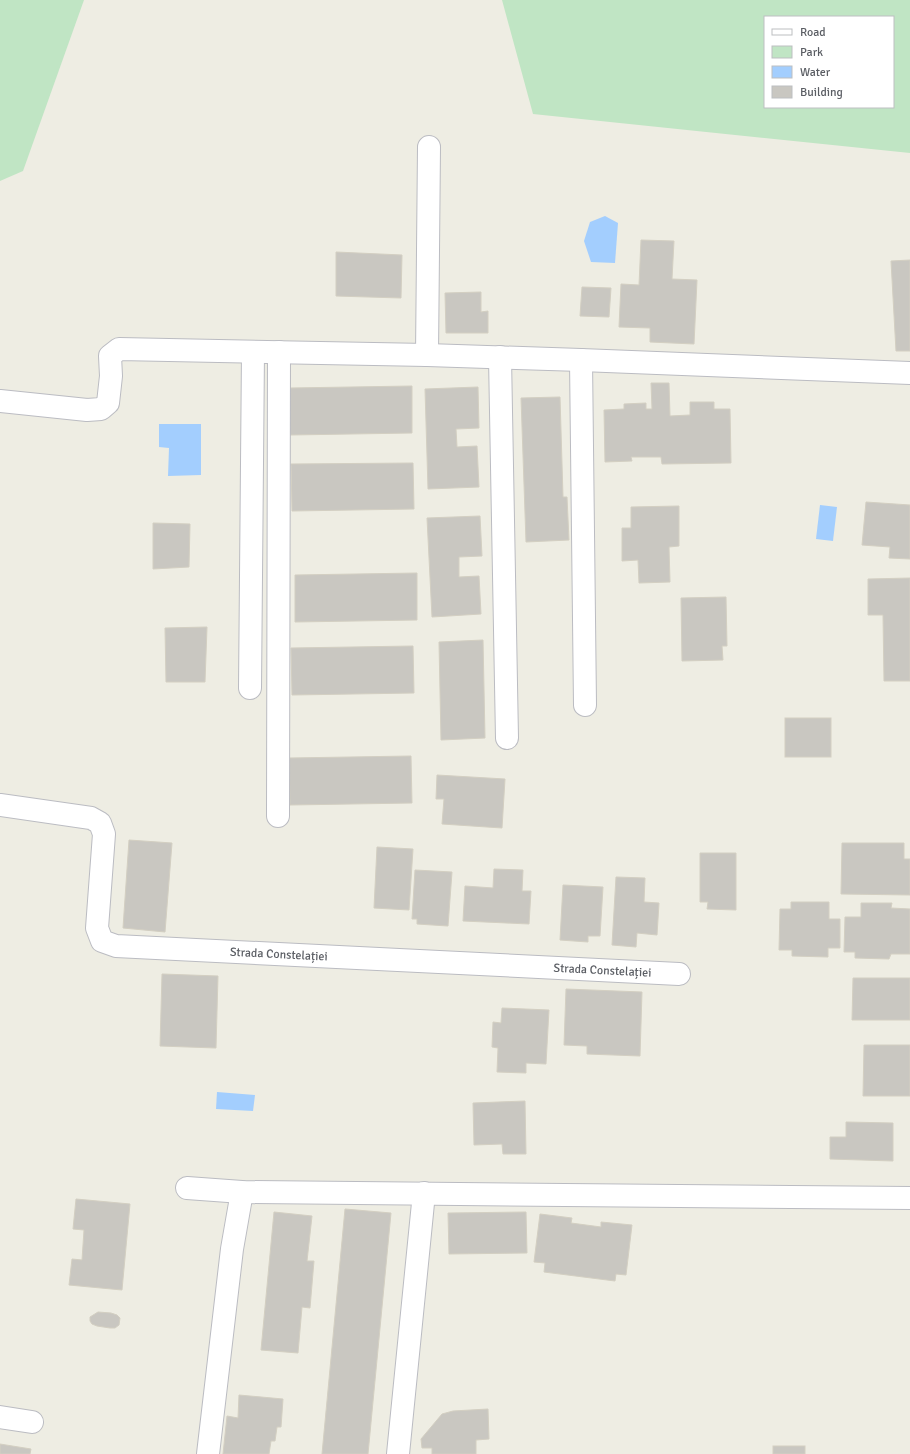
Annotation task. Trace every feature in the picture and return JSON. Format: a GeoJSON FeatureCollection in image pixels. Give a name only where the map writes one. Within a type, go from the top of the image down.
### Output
{"type":"FeatureCollection","features":[{"type":"Feature","properties":{"kind":"street"},"geometry":{"type":"LineString","coordinates":[[427,355],[429,147]]}},
{"type":"Feature","properties":{"kind":"street"},"geometry":{"type":"LineString","coordinates":[[0,401],[88,410],[101,409],[108,403],[111,376],[110,356],[119,349],[500,357],[910,373]]}},
{"type":"Feature","properties":{"kind":"street"},"geometry":{"type":"LineString","coordinates":[[250,688],[253,352]]}},
{"type":"Feature","properties":{"kind":"street"},"geometry":{"type":"LineString","coordinates":[[278,816],[279,352]]}},
{"type":"Feature","properties":{"kind":"street"},"geometry":{"type":"LineString","coordinates":[[500,357],[508,738]]}},
{"type":"Feature","properties":{"kind":"street"},"geometry":{"type":"LineString","coordinates":[[581,360],[585,705]]}},
{"type":"Feature","properties":{"kind":"street","name":"Strada Constelației"},"geometry":{"type":"LineString","coordinates":[[0,805],[91,818],[100,823],[104,834],[97,928],[102,941],[116,946],[680,974]]}},
{"type":"Feature","properties":{"kind":"street"},"geometry":{"type":"LineString","coordinates":[[186,1188],[242,1192],[910,1198]]}},
{"type":"Feature","properties":{"kind":"street"},"geometry":{"type":"LineString","coordinates":[[208,1454],[232,1249],[242,1192]]}},
{"type":"Feature","properties":{"kind":"street"},"geometry":{"type":"LineString","coordinates":[[398,1454],[424,1193]]}},
{"type":"Feature","properties":{"kind":"street"},"geometry":{"type":"LineString","coordinates":[[0,1417],[32,1422]]}},
{"type":"Feature","properties":{"kind":"green space"},"geometry":{"type":"Polygon","coordinates":[[[0,0],[84,0],[23,171],[0,181],[0,0]]]}},
{"type":"Feature","properties":{"kind":"green space"},"geometry":{"type":"Polygon","coordinates":[[[502,0],[910,0],[910,153],[533,114],[502,0]]]}},
{"type":"Feature","properties":{"kind":"water"},"geometry":{"type":"Polygon","coordinates":[[[605,216],[618,223],[615,263],[591,262],[584,241],[590,222],[605,216]]]}},
{"type":"Feature","properties":{"kind":"water"},"geometry":{"type":"Polygon","coordinates":[[[159,424],[201,424],[201,475],[168,476],[169,448],[159,447],[159,424]]]}},
{"type":"Feature","properties":{"kind":"water"},"geometry":{"type":"Polygon","coordinates":[[[820,505],[837,507],[833,541],[816,539],[820,505]]]}},
{"type":"Feature","properties":{"kind":"water"},"geometry":{"type":"Polygon","coordinates":[[[217,1092],[255,1095],[253,1111],[216,1109],[217,1092]]]}},
{"type":"Feature","properties":{"kind":"building"},"geometry":{"type":"Polygon","coordinates":[[[641,240],[674,241],[672,279],[697,280],[694,344],[650,342],[650,328],[619,327],[621,284],[639,285],[641,240]]]}},
{"type":"Feature","properties":{"kind":"building"},"geometry":{"type":"Polygon","coordinates":[[[336,252],[402,255],[401,298],[336,296],[336,252]]]}},
{"type":"Feature","properties":{"kind":"building"},"geometry":{"type":"Polygon","coordinates":[[[910,260],[910,351],[896,351],[891,261],[910,260]]]}},
{"type":"Feature","properties":{"kind":"building"},"geometry":{"type":"Polygon","coordinates":[[[582,287],[611,288],[609,317],[580,316],[582,287]]]}},
{"type":"Feature","properties":{"kind":"building"},"geometry":{"type":"Polygon","coordinates":[[[481,292],[481,312],[488,311],[488,333],[446,333],[445,293],[481,292]]]}},
{"type":"Feature","properties":{"kind":"building"},"geometry":{"type":"Polygon","coordinates":[[[651,383],[669,383],[670,416],[690,415],[690,402],[714,402],[714,409],[730,409],[731,463],[662,464],[661,457],[631,457],[632,461],[605,462],[604,410],[624,409],[624,404],[646,403],[646,409],[652,409],[651,383]]]}},
{"type":"Feature","properties":{"kind":"building"},"geometry":{"type":"Polygon","coordinates":[[[412,386],[412,433],[290,435],[290,388],[412,386]]]}},
{"type":"Feature","properties":{"kind":"building"},"geometry":{"type":"Polygon","coordinates":[[[478,387],[479,428],[456,429],[457,447],[477,446],[479,487],[428,489],[425,389],[478,387]]]}},
{"type":"Feature","properties":{"kind":"building"},"geometry":{"type":"Polygon","coordinates":[[[560,397],[563,497],[567,497],[569,540],[526,542],[521,398],[560,397]]]}},
{"type":"Feature","properties":{"kind":"building"},"geometry":{"type":"Polygon","coordinates":[[[413,463],[414,509],[292,511],[291,464],[413,463]]]}},
{"type":"Feature","properties":{"kind":"building"},"geometry":{"type":"Polygon","coordinates":[[[866,502],[910,505],[910,559],[889,558],[890,547],[862,545],[866,502]]]}},
{"type":"Feature","properties":{"kind":"building"},"geometry":{"type":"Polygon","coordinates":[[[679,506],[679,546],[669,547],[670,582],[639,583],[638,560],[622,561],[622,528],[631,528],[631,507],[679,506]]]}},
{"type":"Feature","properties":{"kind":"building"},"geometry":{"type":"Polygon","coordinates":[[[480,516],[482,556],[459,557],[459,577],[479,576],[481,614],[432,617],[427,518],[480,516]]]}},
{"type":"Feature","properties":{"kind":"building"},"geometry":{"type":"Polygon","coordinates":[[[153,523],[190,524],[189,567],[153,569],[153,523]]]}},
{"type":"Feature","properties":{"kind":"building"},"geometry":{"type":"Polygon","coordinates":[[[417,573],[417,620],[295,622],[295,575],[417,573]]]}},
{"type":"Feature","properties":{"kind":"building"},"geometry":{"type":"Polygon","coordinates":[[[910,578],[910,681],[884,681],[883,615],[868,615],[868,579],[910,578]]]}},
{"type":"Feature","properties":{"kind":"building"},"geometry":{"type":"Polygon","coordinates":[[[726,597],[727,646],[722,646],[723,660],[682,661],[681,598],[726,597]]]}},
{"type":"Feature","properties":{"kind":"building"},"geometry":{"type":"Polygon","coordinates":[[[207,627],[205,682],[166,682],[165,628],[207,627]]]}},
{"type":"Feature","properties":{"kind":"building"},"geometry":{"type":"Polygon","coordinates":[[[483,640],[485,738],[441,740],[439,642],[483,640]]]}},
{"type":"Feature","properties":{"kind":"building"},"geometry":{"type":"Polygon","coordinates":[[[413,646],[414,693],[292,695],[291,648],[413,646]]]}},
{"type":"Feature","properties":{"kind":"building"},"geometry":{"type":"Polygon","coordinates":[[[785,718],[831,718],[831,757],[785,757],[785,718]]]}},
{"type":"Feature","properties":{"kind":"building"},"geometry":{"type":"Polygon","coordinates":[[[411,756],[412,803],[290,805],[289,758],[411,756]]]}},
{"type":"Feature","properties":{"kind":"building"},"geometry":{"type":"Polygon","coordinates":[[[437,775],[505,779],[502,828],[442,824],[444,799],[436,799],[437,775]]]}},
{"type":"Feature","properties":{"kind":"building"},"geometry":{"type":"Polygon","coordinates":[[[129,840],[172,843],[165,932],[123,928],[129,840]]]}},
{"type":"Feature","properties":{"kind":"building"},"geometry":{"type":"Polygon","coordinates":[[[842,843],[904,843],[904,859],[910,859],[910,895],[841,894],[842,843]]]}},
{"type":"Feature","properties":{"kind":"building"},"geometry":{"type":"Polygon","coordinates":[[[377,847],[413,849],[409,910],[374,908],[377,847]]]}},
{"type":"Feature","properties":{"kind":"building"},"geometry":{"type":"Polygon","coordinates":[[[700,853],[736,853],[736,910],[707,909],[708,902],[700,902],[700,853]]]}},
{"type":"Feature","properties":{"kind":"building"},"geometry":{"type":"Polygon","coordinates":[[[494,869],[523,870],[522,891],[531,891],[529,924],[463,921],[465,886],[493,888],[494,869]]]}},
{"type":"Feature","properties":{"kind":"building"},"geometry":{"type":"Polygon","coordinates":[[[415,870],[452,872],[448,926],[417,924],[417,919],[412,919],[415,870]]]}},
{"type":"Feature","properties":{"kind":"building"},"geometry":{"type":"Polygon","coordinates":[[[616,877],[645,878],[644,902],[659,903],[657,935],[637,933],[636,947],[612,945],[616,877]]]}},
{"type":"Feature","properties":{"kind":"building"},"geometry":{"type":"Polygon","coordinates":[[[563,885],[603,887],[600,936],[588,936],[588,942],[560,940],[563,885]]]}},
{"type":"Feature","properties":{"kind":"building"},"geometry":{"type":"Polygon","coordinates":[[[791,902],[829,902],[829,919],[840,919],[840,948],[828,948],[828,957],[792,956],[792,950],[779,950],[780,909],[791,909],[791,902]]]}},
{"type":"Feature","properties":{"kind":"building"},"geometry":{"type":"Polygon","coordinates":[[[861,903],[892,903],[891,908],[910,909],[910,954],[891,954],[889,959],[855,958],[855,952],[844,952],[845,917],[861,917],[861,903]]]}},
{"type":"Feature","properties":{"kind":"building"},"geometry":{"type":"Polygon","coordinates":[[[162,974],[218,976],[216,1048],[160,1046],[162,974]]]}},
{"type":"Feature","properties":{"kind":"building"},"geometry":{"type":"Polygon","coordinates":[[[853,978],[910,978],[910,1020],[852,1020],[853,978]]]}},
{"type":"Feature","properties":{"kind":"building"},"geometry":{"type":"Polygon","coordinates":[[[566,989],[642,992],[640,1056],[587,1054],[587,1046],[564,1045],[566,989]]]}},
{"type":"Feature","properties":{"kind":"building"},"geometry":{"type":"Polygon","coordinates":[[[502,1008],[549,1010],[546,1064],[526,1063],[526,1073],[497,1072],[498,1048],[492,1047],[493,1022],[501,1023],[502,1008]]]}},
{"type":"Feature","properties":{"kind":"building"},"geometry":{"type":"Polygon","coordinates":[[[864,1045],[910,1045],[910,1096],[863,1096],[864,1045]]]}},
{"type":"Feature","properties":{"kind":"building"},"geometry":{"type":"Polygon","coordinates":[[[525,1101],[526,1154],[503,1154],[502,1144],[474,1145],[473,1103],[525,1101]]]}},
{"type":"Feature","properties":{"kind":"building"},"geometry":{"type":"Polygon","coordinates":[[[846,1122],[893,1123],[893,1161],[830,1159],[830,1137],[846,1137],[846,1122]]]}},
{"type":"Feature","properties":{"kind":"building"},"geometry":{"type":"Polygon","coordinates":[[[76,1199],[130,1204],[122,1290],[69,1285],[72,1259],[82,1260],[84,1230],[73,1229],[76,1199]]]}},
{"type":"Feature","properties":{"kind":"building"},"geometry":{"type":"Polygon","coordinates":[[[345,1209],[391,1213],[368,1454],[322,1454],[345,1209]]]}},
{"type":"Feature","properties":{"kind":"building"},"geometry":{"type":"Polygon","coordinates":[[[274,1212],[312,1216],[307,1261],[314,1261],[310,1308],[302,1307],[298,1353],[261,1350],[274,1212]]]}},
{"type":"Feature","properties":{"kind":"building"},"geometry":{"type":"Polygon","coordinates":[[[526,1212],[527,1253],[449,1254],[448,1213],[526,1212]]]}},
{"type":"Feature","properties":{"kind":"building"},"geometry":{"type":"Polygon","coordinates":[[[540,1214],[572,1218],[571,1223],[601,1227],[601,1222],[632,1225],[626,1275],[616,1274],[615,1281],[544,1272],[545,1263],[534,1262],[540,1214]]]}},
{"type":"Feature","properties":{"kind":"building"},"geometry":{"type":"Polygon","coordinates":[[[98,1312],[117,1315],[120,1318],[119,1325],[115,1328],[110,1328],[92,1324],[90,1317],[98,1312]]]}},
{"type":"Feature","properties":{"kind":"building"},"geometry":{"type":"Polygon","coordinates":[[[239,1395],[283,1399],[281,1427],[277,1427],[275,1441],[271,1441],[269,1454],[223,1454],[227,1416],[238,1418],[239,1395]]]}},
{"type":"Feature","properties":{"kind":"building"},"geometry":{"type":"Polygon","coordinates":[[[488,1409],[489,1439],[476,1440],[476,1454],[432,1454],[432,1448],[422,1448],[421,1439],[442,1414],[453,1411],[488,1409]]]}},
{"type":"Feature","properties":{"kind":"building"},"geometry":{"type":"Polygon","coordinates":[[[0,1444],[31,1449],[30,1454],[0,1454],[0,1444]]]}},
{"type":"Feature","properties":{"kind":"building"},"geometry":{"type":"Polygon","coordinates":[[[773,1446],[805,1446],[805,1454],[773,1454],[773,1446]]]}}]}
